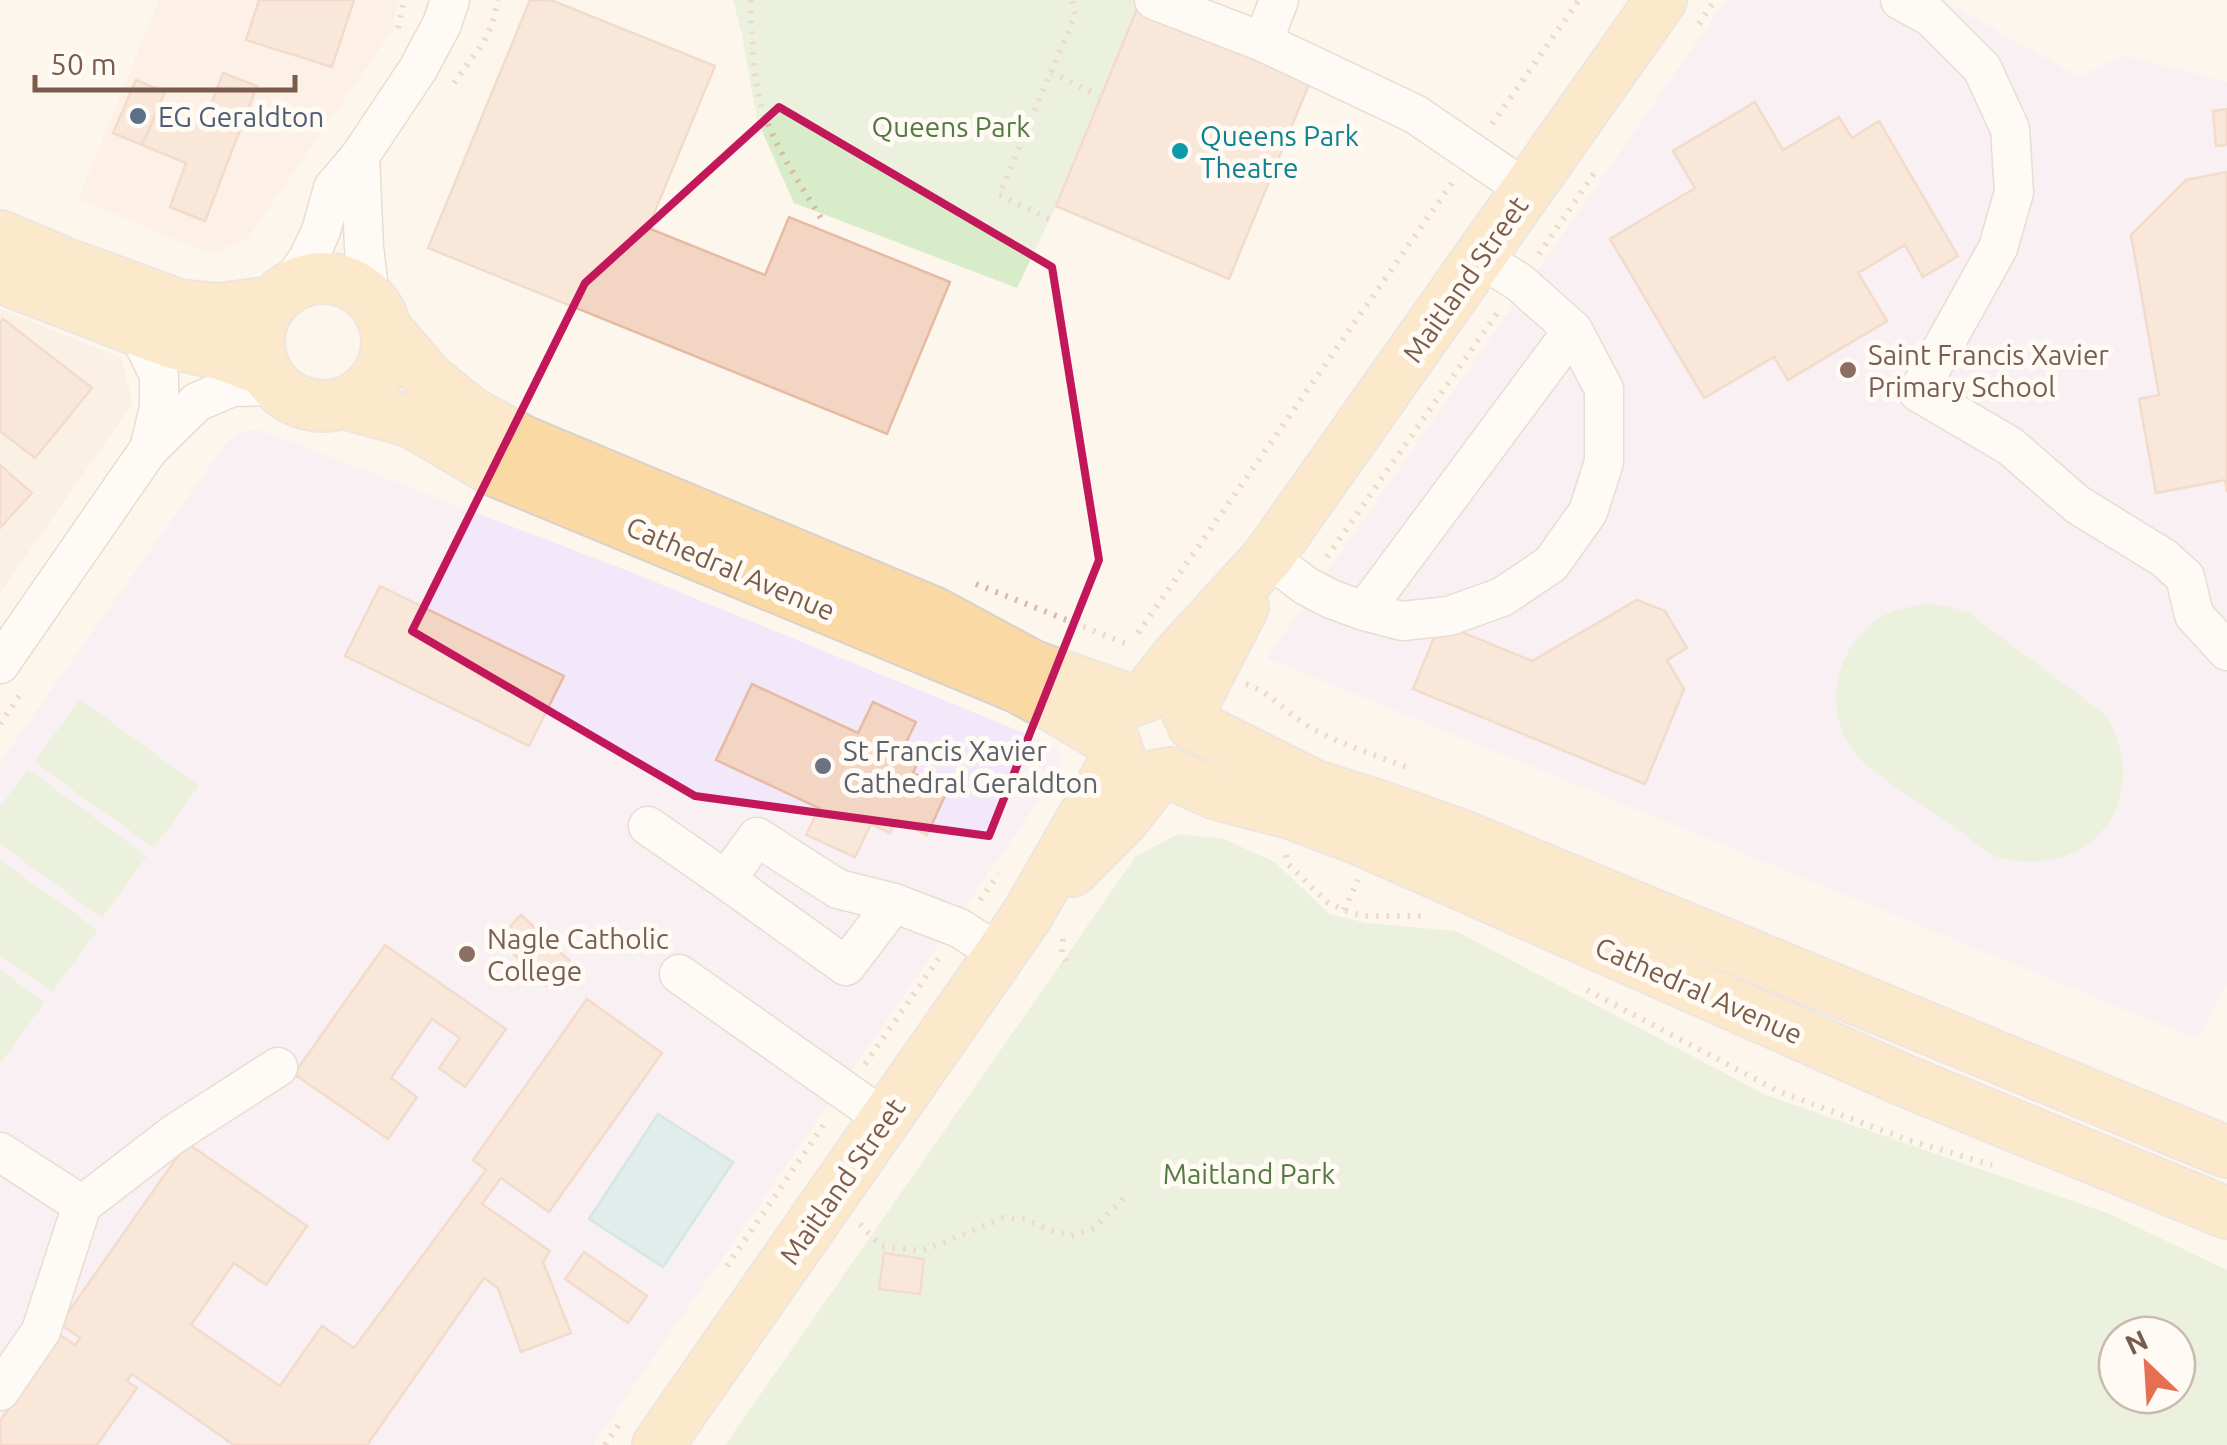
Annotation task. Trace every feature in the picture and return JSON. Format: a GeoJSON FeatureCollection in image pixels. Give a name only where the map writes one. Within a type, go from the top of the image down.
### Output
{"type":"FeatureCollection","features":[{"type":"Feature","properties":{"kind":"main road","name":"Maitland Street"},"geometry":{"type":"LineString","coordinates":[[642,1429],[866,1105],[995,933],[1287,571],[1500,270],[1528,190],[1677,16]]}},
{"type":"Feature","properties":{"kind":"main road"},"geometry":{"type":"LineString","coordinates":[[0,236],[179,305],[218,309],[279,296],[302,281],[339,280],[356,286],[378,314],[388,348],[374,382],[330,414],[326,406],[308,405],[275,392],[222,355],[176,344],[0,277]]}},
{"type":"Feature","properties":{"kind":"main road"},"geometry":{"type":"LineString","coordinates":[[275,392],[260,354],[259,336],[264,318],[279,296]]}},
{"type":"Feature","properties":{"kind":"main road","name":"Cathedral Avenue"},"geometry":{"type":"LineString","coordinates":[[378,314],[429,379],[472,413],[525,442],[935,613],[1152,735],[1217,794],[1293,814],[1359,840],[1908,1082],[2214,1208]]}},
{"type":"Feature","properties":{"kind":"main road","name":"Cathedral Avenue"},"geometry":{"type":"LineString","coordinates":[[330,414],[412,422],[493,470],[1016,687],[1056,708],[1152,735],[1250,755],[1316,786],[1460,835],[2227,1153]]}},
{"type":"Feature","properties":{"kind":"main road"},"geometry":{"type":"LineString","coordinates":[[2214,1208],[2227,1153]]}},
{"type":"Feature","properties":{"kind":"street"},"geometry":{"type":"LineString","coordinates":[[279,296],[308,258],[333,188],[360,156],[418,69],[450,0]]}},
{"type":"Feature","properties":{"kind":"street"},"geometry":{"type":"LineString","coordinates":[[1154,0],[1263,42],[1416,114],[1528,190]]}},
{"type":"Feature","properties":{"kind":"street"},"geometry":{"type":"LineString","coordinates":[[1263,42],[1278,0]]}},
{"type":"Feature","properties":{"kind":"street"},"geometry":{"type":"LineString","coordinates":[[1900,0],[1930,17],[1982,68],[2010,129],[2014,192],[1998,248],[1918,392],[2010,446],[2078,506],[2164,558],[2186,576],[2194,615],[2227,651]]}},
{"type":"Feature","properties":{"kind":"street"},"geometry":{"type":"LineString","coordinates":[[360,156],[364,247],[378,314]]}},
{"type":"Feature","properties":{"kind":"street"},"geometry":{"type":"LineString","coordinates":[[1287,571],[1331,599],[1364,612],[1402,621],[1449,616],[1502,597],[1551,564],[1588,512],[1604,462],[1604,389],[1573,330],[1500,270]]}},
{"type":"Feature","properties":{"kind":"street"},"geometry":{"type":"LineString","coordinates":[[16,670],[148,449],[160,408],[160,375],[138,330]]}},
{"type":"Feature","properties":{"kind":"street"},"geometry":{"type":"LineString","coordinates":[[1364,612],[1573,330]]}},
{"type":"Feature","properties":{"kind":"street"},"geometry":{"type":"LineString","coordinates":[[148,449],[197,402],[232,387],[275,392]]}},
{"type":"Feature","properties":{"kind":"street"},"geometry":{"type":"LineString","coordinates":[[648,826],[846,966],[894,903]]}},
{"type":"Feature","properties":{"kind":"street"},"geometry":{"type":"LineString","coordinates":[[726,880],[757,837],[838,890],[995,933]]}},
{"type":"Feature","properties":{"kind":"street"},"geometry":{"type":"LineString","coordinates":[[678,974],[866,1105]]}},
{"type":"Feature","properties":{"kind":"street"},"geometry":{"type":"LineString","coordinates":[[0,1391],[41,1331],[82,1205],[174,1134],[278,1068]]}},
{"type":"Feature","properties":{"kind":"street"},"geometry":{"type":"LineString","coordinates":[[0,1152],[82,1205]]}},
{"type":"Feature","properties":{"kind":"path"},"geometry":{"type":"LineString","coordinates":[[397,34],[404,0]]}},
{"type":"Feature","properties":{"kind":"path"},"geometry":{"type":"LineString","coordinates":[[449,89],[483,43],[498,0]]}},
{"type":"Feature","properties":{"kind":"path"},"geometry":{"type":"LineString","coordinates":[[751,0],[762,108],[782,154],[824,222]]}},
{"type":"Feature","properties":{"kind":"path"},"geometry":{"type":"LineString","coordinates":[[1049,220],[999,195],[1075,16],[1072,0]]}},
{"type":"Feature","properties":{"kind":"path"},"geometry":{"type":"LineString","coordinates":[[1129,646],[1579,0]]}},
{"type":"Feature","properties":{"kind":"path"},"geometry":{"type":"LineString","coordinates":[[1677,16],[1715,0]]}},
{"type":"Feature","properties":{"kind":"path"},"geometry":{"type":"LineString","coordinates":[[1051,72],[1100,96]]}},
{"type":"Feature","properties":{"kind":"path"},"geometry":{"type":"LineString","coordinates":[[1287,571],[1500,270],[1606,157]]}},
{"type":"Feature","properties":{"kind":"path"},"geometry":{"type":"LineString","coordinates":[[275,392],[298,425],[330,414]]}},
{"type":"Feature","properties":{"kind":"path"},"geometry":{"type":"LineString","coordinates":[[964,580],[1129,646],[1145,646]]}},
{"type":"Feature","properties":{"kind":"path"},"geometry":{"type":"LineString","coordinates":[[0,724],[16,670]]}},
{"type":"Feature","properties":{"kind":"path"},"geometry":{"type":"LineString","coordinates":[[1234,680],[1244,683]]}},
{"type":"Feature","properties":{"kind":"path"},"geometry":{"type":"LineString","coordinates":[[1284,850],[1288,864],[1327,902],[1344,910],[1362,916],[1432,916]]}},
{"type":"Feature","properties":{"kind":"path"},"geometry":{"type":"LineString","coordinates":[[725,1269],[866,1105],[995,933],[1004,866]]}},
{"type":"Feature","properties":{"kind":"path"},"geometry":{"type":"LineString","coordinates":[[1344,910],[1359,878]]}},
{"type":"Feature","properties":{"kind":"path"},"geometry":{"type":"LineString","coordinates":[[850,1215],[881,1246],[922,1250],[1003,1218],[1026,1219],[1070,1236],[1094,1228],[1128,1192]]}},
{"type":"Feature","properties":{"kind":"path"},"geometry":{"type":"LineString","coordinates":[[605,1445],[642,1429]]}},
{"type":"Feature","properties":{"kind":"highlighted area"},"geometry":{"type":"Polygon","coordinates":[[[779,107],[1052,267],[1099,560],[989,836],[695,796],[412,631],[585,283],[779,107]]]}},
{"type":"Feature","properties":{"kind":"shaded area"},"geometry":{"type":"Polygon","coordinates":[[[159,0],[398,0],[392,31],[247,239],[211,254],[78,199],[159,0]]]}},
{"type":"Feature","properties":{"kind":"shaded area","name":"Saint Francis Xavier Primary School"},"geometry":{"type":"Polygon","coordinates":[[[1726,0],[1942,0],[2079,77],[2124,55],[2227,82],[2227,984],[2197,1039],[1267,658],[1726,0]]]}},
{"type":"Feature","properties":{"kind":"shaded area"},"geometry":{"type":"Polygon","coordinates":[[[0,309],[121,358],[133,403],[0,593],[0,309]]]}},
{"type":"Feature","properties":{"kind":"shaded area","name":"Nagle Catholic College"},"geometry":{"type":"Polygon","coordinates":[[[257,429],[631,572],[1056,746],[1062,760],[1057,774],[593,1445],[0,1445],[0,762],[229,439],[257,429]]]}},
{"type":"Feature","properties":{"kind":"green space","name":"Queens Park"},"geometry":{"type":"Polygon","coordinates":[[[733,0],[1141,0],[1056,206],[1017,288],[794,203],[757,120],[733,0]]]}},
{"type":"Feature","properties":{"kind":"green space"},"geometry":{"type":"Polygon","coordinates":[[[1924,604],[1969,613],[2106,715],[2119,747],[2123,777],[2118,804],[2105,828],[2085,846],[2060,858],[2030,862],[1996,857],[1856,755],[1845,738],[1836,700],[1843,663],[1864,630],[1880,618],[1924,604]]]}},
{"type":"Feature","properties":{"kind":"green space"},"geometry":{"type":"Polygon","coordinates":[[[80,699],[199,786],[154,848],[34,762],[80,699]]]}},
{"type":"Feature","properties":{"kind":"green space"},"geometry":{"type":"Polygon","coordinates":[[[28,769],[147,856],[102,918],[0,844],[0,807],[28,769]]]}},
{"type":"Feature","properties":{"kind":"green space","name":"Maitland Park"},"geometry":{"type":"Polygon","coordinates":[[[1178,834],[1224,839],[1275,862],[1329,914],[1367,923],[1456,931],[1766,1095],[2110,1214],[2227,1270],[2227,1445],[725,1445],[1136,856],[1178,834]]]}},
{"type":"Feature","properties":{"kind":"green space"},"geometry":{"type":"Polygon","coordinates":[[[0,860],[98,930],[52,992],[0,955],[0,860]]]}},
{"type":"Feature","properties":{"kind":"green space"},"geometry":{"type":"Polygon","coordinates":[[[0,970],[45,1002],[0,1064],[0,970]]]}},
{"type":"Feature","properties":{"kind":"water"},"geometry":{"type":"Polygon","coordinates":[[[658,1114],[733,1162],[663,1267],[589,1219],[658,1114]]]}},
{"type":"Feature","properties":{"kind":"building"},"geometry":{"type":"Polygon","coordinates":[[[259,0],[354,0],[332,67],[246,40],[259,0]]]}},
{"type":"Feature","properties":{"kind":"building"},"geometry":{"type":"Polygon","coordinates":[[[530,0],[551,0],[715,66],[648,228],[765,275],[789,217],[950,282],[887,434],[428,248],[530,0]]]}},
{"type":"Feature","properties":{"kind":"building","name":"Queens Park Theatre"},"geometry":{"type":"Polygon","coordinates":[[[1137,9],[1310,82],[1229,279],[1056,206],[1137,9]]]}},
{"type":"Feature","properties":{"kind":"building"},"geometry":{"type":"Polygon","coordinates":[[[223,73],[257,86],[205,221],[170,207],[186,163],[142,145],[161,103],[205,121],[223,73]]]}},
{"type":"Feature","properties":{"kind":"building"},"geometry":{"type":"Polygon","coordinates":[[[136,80],[165,92],[142,145],[113,133],[136,80]]]}},
{"type":"Feature","properties":{"kind":"building"},"geometry":{"type":"Polygon","coordinates":[[[1755,102],[1783,150],[1839,117],[1852,138],[1879,121],[1958,256],[1923,277],[1905,245],[1858,273],[1887,321],[1788,380],[1774,357],[1704,398],[1610,239],[1695,188],[1673,151],[1755,102]]]}},
{"type":"Feature","properties":{"kind":"building"},"geometry":{"type":"Polygon","coordinates":[[[2227,109],[2227,145],[2216,146],[2213,111],[2227,109]]]}},
{"type":"Feature","properties":{"kind":"building"},"geometry":{"type":"Polygon","coordinates":[[[2227,172],[2227,492],[2225,480],[2156,493],[2139,399],[2159,395],[2131,235],[2186,180],[2227,172]]]}},
{"type":"Feature","properties":{"kind":"building"},"geometry":{"type":"Polygon","coordinates":[[[3,319],[92,388],[35,458],[0,431],[3,319]]]}},
{"type":"Feature","properties":{"kind":"building"},"geometry":{"type":"Polygon","coordinates":[[[0,465],[32,493],[0,528],[0,465]]]}},
{"type":"Feature","properties":{"kind":"building"},"geometry":{"type":"Polygon","coordinates":[[[380,586],[564,676],[529,746],[345,656],[380,586]]]}},
{"type":"Feature","properties":{"kind":"building"},"geometry":{"type":"Polygon","coordinates":[[[1637,600],[1665,611],[1687,648],[1667,660],[1684,689],[1645,784],[1413,689],[1440,623],[1532,661],[1637,600]]]}},
{"type":"Feature","properties":{"kind":"building","name":"St Francis Xavier Cathedral Geraldton"},"geometry":{"type":"Polygon","coordinates":[[[752,684],[858,733],[873,702],[916,722],[903,749],[920,757],[913,773],[948,789],[927,835],[896,820],[890,833],[871,824],[855,857],[806,835],[819,808],[716,760],[752,684]]]}},
{"type":"Feature","properties":{"kind":"building"},"geometry":{"type":"Polygon","coordinates":[[[521,915],[570,961],[546,986],[498,939],[521,915]]]}},
{"type":"Feature","properties":{"kind":"building"},"geometry":{"type":"Polygon","coordinates":[[[385,945],[506,1029],[465,1087],[439,1068],[460,1038],[432,1019],[391,1078],[417,1097],[388,1139],[294,1074],[385,945]]]}},
{"type":"Feature","properties":{"kind":"building"},"geometry":{"type":"Polygon","coordinates":[[[587,999],[662,1053],[549,1212],[501,1178],[482,1204],[550,1251],[543,1262],[571,1333],[521,1352],[498,1288],[484,1278],[367,1445],[234,1445],[132,1374],[127,1381],[137,1388],[97,1445],[0,1445],[0,1421],[60,1335],[75,1345],[80,1338],[60,1324],[187,1143],[307,1226],[266,1285],[234,1263],[191,1325],[280,1386],[322,1326],[354,1348],[486,1170],[473,1160],[587,999]]]}},
{"type":"Feature","properties":{"kind":"building"},"geometry":{"type":"Polygon","coordinates":[[[584,1252],[647,1296],[628,1323],[565,1279],[584,1252]]]}},
{"type":"Feature","properties":{"kind":"building"},"geometry":{"type":"Polygon","coordinates":[[[884,1253],[924,1259],[920,1294],[879,1289],[884,1253]]]}},
{"type":"Feature","properties":{"kind":"place","name":"EG Geraldton"},"geometry":{"type":"Point","coordinates":[138,116]}},
{"type":"Feature","properties":{"kind":"place","name":"Queens Park Theatre"},"geometry":{"type":"Point","coordinates":[1180,151]}},
{"type":"Feature","properties":{"kind":"place","name":"Saint Francis Xavier Primary School"},"geometry":{"type":"Point","coordinates":[1848,370]}},
{"type":"Feature","properties":{"kind":"place","name":"St Francis Xavier Cathedral Geraldton"},"geometry":{"type":"Point","coordinates":[823,766]}},
{"type":"Feature","properties":{"kind":"place","name":"Nagle Catholic College"},"geometry":{"type":"Point","coordinates":[467,954]}}]}
